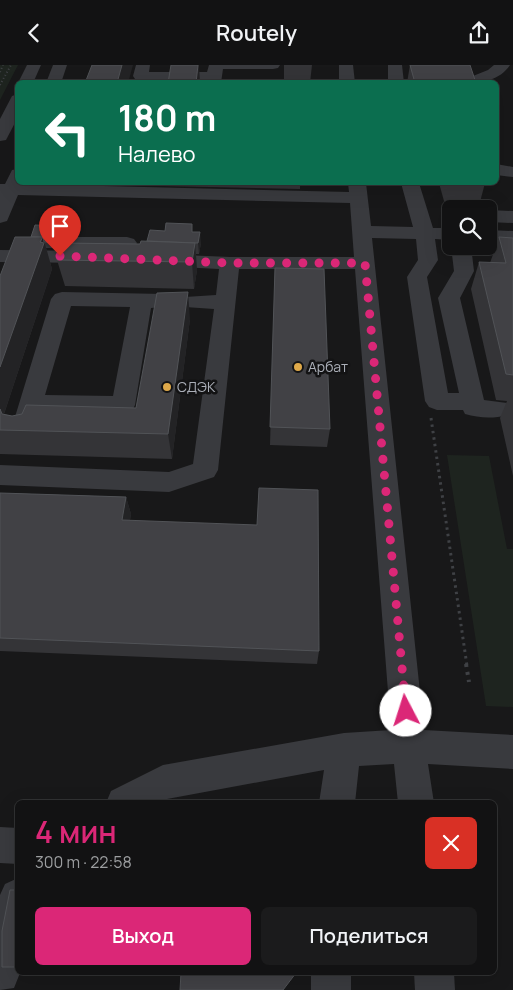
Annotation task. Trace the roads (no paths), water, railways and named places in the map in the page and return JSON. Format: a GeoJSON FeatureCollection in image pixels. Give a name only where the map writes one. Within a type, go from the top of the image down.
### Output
{"type":"FeatureCollection","features":[{"type":"Feature","properties":{"kind":"street"},"geometry":{"type":"LineString","coordinates":[[27,80],[34,65]]}},
{"type":"Feature","properties":{"kind":"street"},"geometry":{"type":"LineString","coordinates":[[54,80],[60,65]]}},
{"type":"Feature","properties":{"kind":"street"},"geometry":{"type":"LineString","coordinates":[[143,65],[140,76],[167,79],[214,79],[216,65],[273,65]]}},
{"type":"Feature","properties":{"kind":"street"},"geometry":{"type":"LineString","coordinates":[[346,65],[347,80]]}},
{"type":"Feature","properties":{"kind":"street"},"geometry":{"type":"LineString","coordinates":[[395,65],[396,80]]}},
{"type":"Feature","properties":{"kind":"street"},"geometry":{"type":"LineString","coordinates":[[476,80],[501,72]]}},
{"type":"Feature","properties":{"kind":"street"},"geometry":{"type":"LineString","coordinates":[[5,131],[15,106]]}},
{"type":"Feature","properties":{"kind":"street"},"geometry":{"type":"LineString","coordinates":[[499,171],[513,172]]}},
{"type":"Feature","properties":{"kind":"street"},"geometry":{"type":"LineString","coordinates":[[0,217],[10,184]]}},
{"type":"Feature","properties":{"kind":"street"},"geometry":{"type":"LineString","coordinates":[[37,185],[255,193],[358,190],[409,746],[416,800]]}},
{"type":"Feature","properties":{"kind":"street"},"geometry":{"type":"LineString","coordinates":[[411,185],[425,233],[428,260],[417,277],[437,401],[472,402]]}},
{"type":"Feature","properties":{"kind":"street"},"geometry":{"type":"LineString","coordinates":[[497,216],[513,217]]}},
{"type":"Feature","properties":{"kind":"street"},"geometry":{"type":"LineString","coordinates":[[362,232],[442,234]]}},
{"type":"Feature","properties":{"kind":"street"},"geometry":{"type":"LineString","coordinates":[[497,236],[513,237]]}},
{"type":"Feature","properties":{"kind":"street"},"geometry":{"type":"LineString","coordinates":[[41,255],[65,243],[127,243]]}},
{"type":"Feature","properties":{"kind":"street"},"geometry":{"type":"LineString","coordinates":[[0,256],[41,255],[230,263],[365,263]]}},
{"type":"Feature","properties":{"kind":"street"},"geometry":{"type":"LineString","coordinates":[[462,255],[464,271],[449,298],[472,402],[474,408],[498,409]]}},
{"type":"Feature","properties":{"kind":"street"},"geometry":{"type":"LineString","coordinates":[[8,468],[169,482],[205,470],[230,263]]}},
{"type":"Feature","properties":{"kind":"street"},"geometry":{"type":"LineString","coordinates":[[23,430],[62,299],[153,301],[123,405],[32,403]]}},
{"type":"Feature","properties":{"kind":"street"},"geometry":{"type":"LineString","coordinates":[[193,302],[225,302]]}},
{"type":"Feature","properties":{"kind":"street"},"geometry":{"type":"LineString","coordinates":[[129,800],[164,782],[344,750],[409,746],[513,752]]}},
{"type":"Feature","properties":{"kind":"street"},"geometry":{"type":"LineString","coordinates":[[337,800],[344,750]]}},
{"type":"Feature","properties":{"kind":"street"},"geometry":{"type":"LineString","coordinates":[[0,845],[15,846]]}},
{"type":"Feature","properties":{"kind":"street"},"geometry":{"type":"LineString","coordinates":[[0,974],[15,910]]}},
{"type":"Feature","properties":{"kind":"street"},"geometry":{"type":"LineString","coordinates":[[331,975],[331,990]]}},
{"type":"Feature","properties":{"kind":"street"},"geometry":{"type":"LineString","coordinates":[[434,975],[436,990]]}},
{"type":"Feature","properties":{"kind":"place","name":"Арбат"},"geometry":{"type":"Point","coordinates":[298,367]}},
{"type":"Feature","properties":{"kind":"place","name":"СДЭК"},"geometry":{"type":"Point","coordinates":[167,387]}}]}
